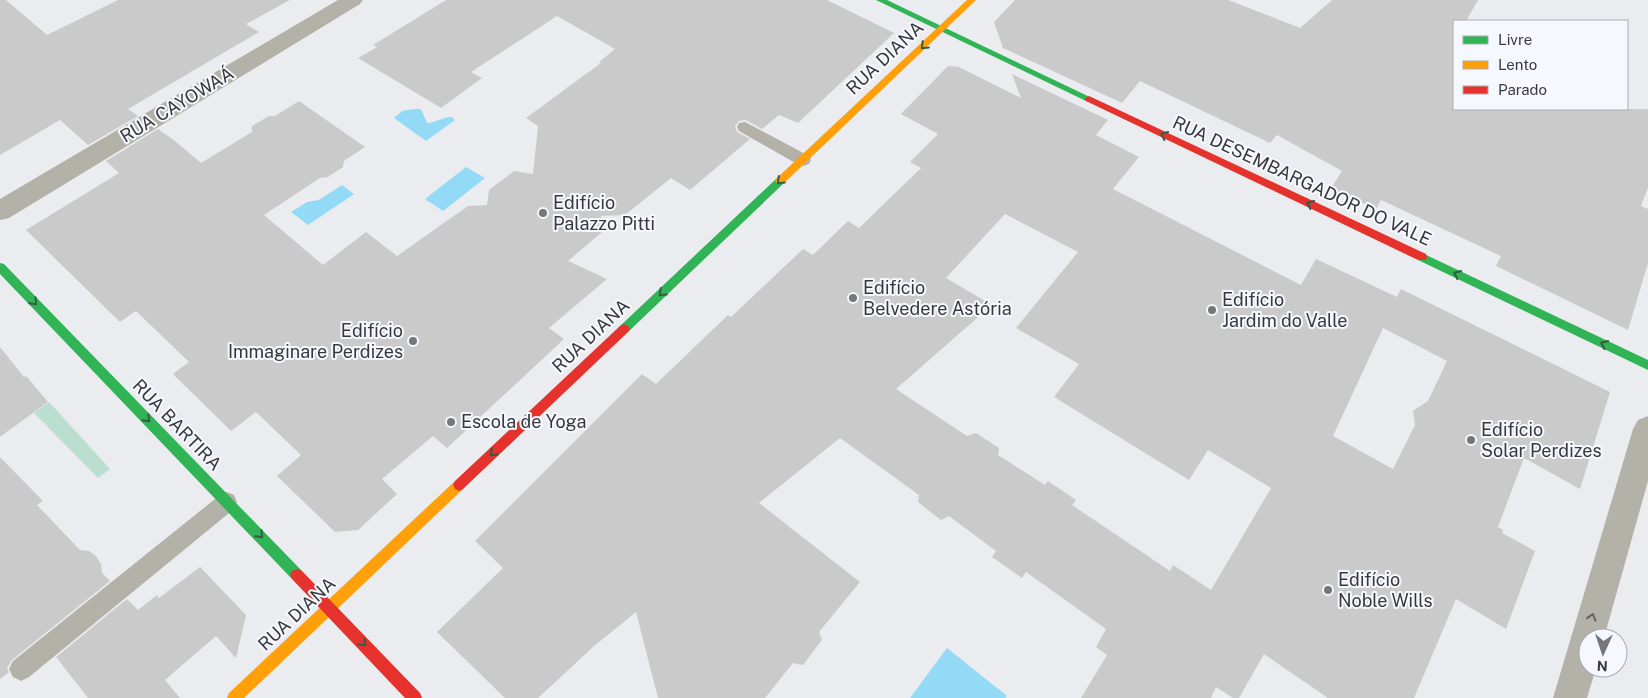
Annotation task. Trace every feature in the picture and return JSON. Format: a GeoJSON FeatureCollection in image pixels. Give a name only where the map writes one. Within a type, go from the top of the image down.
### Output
{"type":"FeatureCollection","features":[{"type":"Feature","properties":{"kind":"street","name":"RUA CAYOWAÁ"},"geometry":{"type":"LineString","coordinates":[[0,210],[353,0]]}},
{"type":"Feature","properties":{"kind":"street","name":"RUA DESEMBARGADOR DO VALE"},"geometry":{"type":"LineString","coordinates":[[880,0],[1648,364]]}},
{"type":"Feature","properties":{"kind":"street","name":"RUA DIANA"},"geometry":{"type":"LineString","coordinates":[[234,698],[972,0]]}},
{"type":"Feature","properties":{"kind":"street","name":"RUA BARTIRA"},"geometry":{"type":"LineString","coordinates":[[0,267],[415,698]]}},
{"type":"Feature","properties":{"kind":"street"},"geometry":{"type":"LineString","coordinates":[[1570,698],[1648,429]]}},
{"type":"Feature","properties":{"kind":"lane"},"geometry":{"type":"LineString","coordinates":[[745,127],[803,160]]}},
{"type":"Feature","properties":{"kind":"lane"},"geometry":{"type":"LineString","coordinates":[[22,668],[227,502]]}},
{"type":"Feature","properties":{"kind":"green space"},"geometry":{"type":"Polygon","coordinates":[[[49,402],[110,469],[98,478],[34,413],[49,402]]]}},
{"type":"Feature","properties":{"kind":"water"},"geometry":{"type":"Polygon","coordinates":[[[421,109],[427,123],[448,117],[452,117],[455,120],[426,141],[394,118],[402,111],[421,109]]]}},
{"type":"Feature","properties":{"kind":"water"},"geometry":{"type":"Polygon","coordinates":[[[466,167],[485,178],[443,211],[425,199],[466,167]]]}},
{"type":"Feature","properties":{"kind":"water"},"geometry":{"type":"Polygon","coordinates":[[[342,185],[354,194],[308,225],[291,212],[307,202],[319,200],[342,185]]]}},
{"type":"Feature","properties":{"kind":"water"},"geometry":{"type":"Polygon","coordinates":[[[947,648],[1007,696],[1005,698],[910,698],[947,648]]]}},
{"type":"Feature","properties":{"kind":"building"},"geometry":{"type":"Polygon","coordinates":[[[0,0],[6,0],[47,35],[118,0],[290,0],[246,24],[259,32],[128,109],[138,116],[88,145],[60,120],[0,155],[0,0]]]}},
{"type":"Feature","properties":{"kind":"building"},"geometry":{"type":"Polygon","coordinates":[[[446,0],[827,0],[894,33],[798,123],[779,115],[762,129],[746,120],[739,121],[735,126],[737,132],[750,139],[690,190],[671,178],[625,215],[601,216],[602,232],[568,261],[607,279],[549,328],[564,339],[447,448],[433,436],[382,479],[397,494],[358,530],[335,532],[277,476],[301,455],[256,412],[231,431],[173,374],[189,362],[136,311],[120,322],[26,230],[119,173],[106,161],[158,129],[201,163],[252,132],[252,126],[269,116],[275,116],[299,101],[365,147],[344,161],[343,167],[328,177],[320,178],[264,215],[323,265],[366,232],[397,256],[468,206],[487,205],[489,190],[514,171],[533,174],[538,126],[526,118],[601,63],[599,62],[615,49],[557,16],[471,72],[482,78],[441,108],[358,58],[377,47],[373,45],[446,0]]]}},
{"type":"Feature","properties":{"kind":"building"},"geometry":{"type":"Polygon","coordinates":[[[1015,0],[1228,0],[1300,28],[1332,0],[1478,0],[1467,20],[1453,20],[1453,110],[1648,109],[1648,188],[1641,206],[1648,209],[1648,263],[1628,330],[1496,266],[1501,256],[1381,200],[1376,209],[1331,188],[1342,171],[1277,135],[1270,143],[1140,81],[1122,103],[1003,48],[994,22],[1015,0]]]}},
{"type":"Feature","properties":{"kind":"building"},"geometry":{"type":"Polygon","coordinates":[[[948,66],[959,67],[1021,98],[1012,74],[1108,120],[1096,135],[1139,157],[1113,189],[1301,285],[1316,259],[1397,297],[1401,289],[1610,392],[1580,489],[1524,458],[1498,527],[1503,530],[1502,533],[1535,551],[1506,629],[1456,599],[1414,698],[1328,698],[1264,654],[1239,698],[1233,698],[1216,687],[1211,698],[1081,698],[1107,655],[1096,647],[1106,629],[1026,572],[1022,578],[992,557],[996,551],[949,516],[941,520],[918,502],[919,495],[840,438],[759,503],[860,582],[819,632],[822,640],[803,665],[793,663],[765,698],[658,698],[636,612],[593,647],[538,698],[505,698],[437,632],[503,568],[475,541],[642,374],[656,384],[728,315],[731,317],[803,249],[813,255],[848,221],[859,228],[921,168],[910,162],[938,134],[901,114],[948,66]],[[1005,214],[946,278],[992,305],[896,389],[967,436],[976,433],[999,448],[998,455],[1045,485],[1048,481],[1076,500],[1072,505],[1170,571],[1173,565],[1211,590],[1271,488],[1208,450],[1189,480],[1054,397],[1079,364],[1016,328],[1078,252],[1005,214]],[[1383,328],[1333,436],[1393,469],[1415,425],[1413,411],[1428,401],[1447,361],[1383,328]]]}},
{"type":"Feature","properties":{"kind":"building"},"geometry":{"type":"Polygon","coordinates":[[[0,347],[24,377],[26,376],[48,402],[0,437],[0,347]]]}},
{"type":"Feature","properties":{"kind":"building"},"geometry":{"type":"Polygon","coordinates":[[[0,457],[43,501],[37,505],[80,550],[89,551],[96,556],[101,564],[102,573],[110,581],[12,660],[7,668],[9,672],[0,679],[0,457]]]}},
{"type":"Feature","properties":{"kind":"building"},"geometry":{"type":"Polygon","coordinates":[[[200,567],[246,615],[236,658],[216,636],[165,680],[180,698],[88,698],[56,657],[127,599],[138,610],[157,595],[159,598],[200,567]]]}},
{"type":"Feature","properties":{"kind":"traffic: fast"},"geometry":{"type":"LineString","coordinates":[[880,0],[1089,99]]}},
{"type":"Feature","properties":{"kind":"traffic: fast"},"geometry":{"type":"LineString","coordinates":[[624,329],[780,181]]}},
{"type":"Feature","properties":{"kind":"traffic: fast"},"geometry":{"type":"LineString","coordinates":[[1422,257],[1648,365]]}},
{"type":"Feature","properties":{"kind":"traffic: fast"},"geometry":{"type":"LineString","coordinates":[[0,267],[297,575]]}},
{"type":"Feature","properties":{"kind":"traffic: slow"},"geometry":{"type":"LineString","coordinates":[[780,181],[972,0]]}},
{"type":"Feature","properties":{"kind":"traffic: slow"},"geometry":{"type":"LineString","coordinates":[[234,698],[459,485]]}},
{"type":"Feature","properties":{"kind":"traffic: jam"},"geometry":{"type":"LineString","coordinates":[[1089,99],[1422,257]]}},
{"type":"Feature","properties":{"kind":"traffic: jam"},"geometry":{"type":"LineString","coordinates":[[459,485],[624,329]]}},
{"type":"Feature","properties":{"kind":"traffic: jam"},"geometry":{"type":"LineString","coordinates":[[297,575],[415,698]]}},
{"type":"Feature","properties":{"kind":"place","name":"Edifício Palazzo Pitti"},"geometry":{"type":"Point","coordinates":[543,213]}},
{"type":"Feature","properties":{"kind":"place","name":"Edifício Belvedere Astória"},"geometry":{"type":"Point","coordinates":[853,298]}},
{"type":"Feature","properties":{"kind":"place","name":"Edifício Jardim do Valle"},"geometry":{"type":"Point","coordinates":[1212,310]}},
{"type":"Feature","properties":{"kind":"place","name":"Edifício Immaginare Perdizes"},"geometry":{"type":"Point","coordinates":[413,341]}},
{"type":"Feature","properties":{"kind":"place","name":"Escola de Yoga"},"geometry":{"type":"Point","coordinates":[451,422]}},
{"type":"Feature","properties":{"kind":"place","name":"Edifício Solar Perdizes"},"geometry":{"type":"Point","coordinates":[1471,440]}},
{"type":"Feature","properties":{"kind":"place","name":"Edifício Noble Wills"},"geometry":{"type":"Point","coordinates":[1328,590]}}]}
